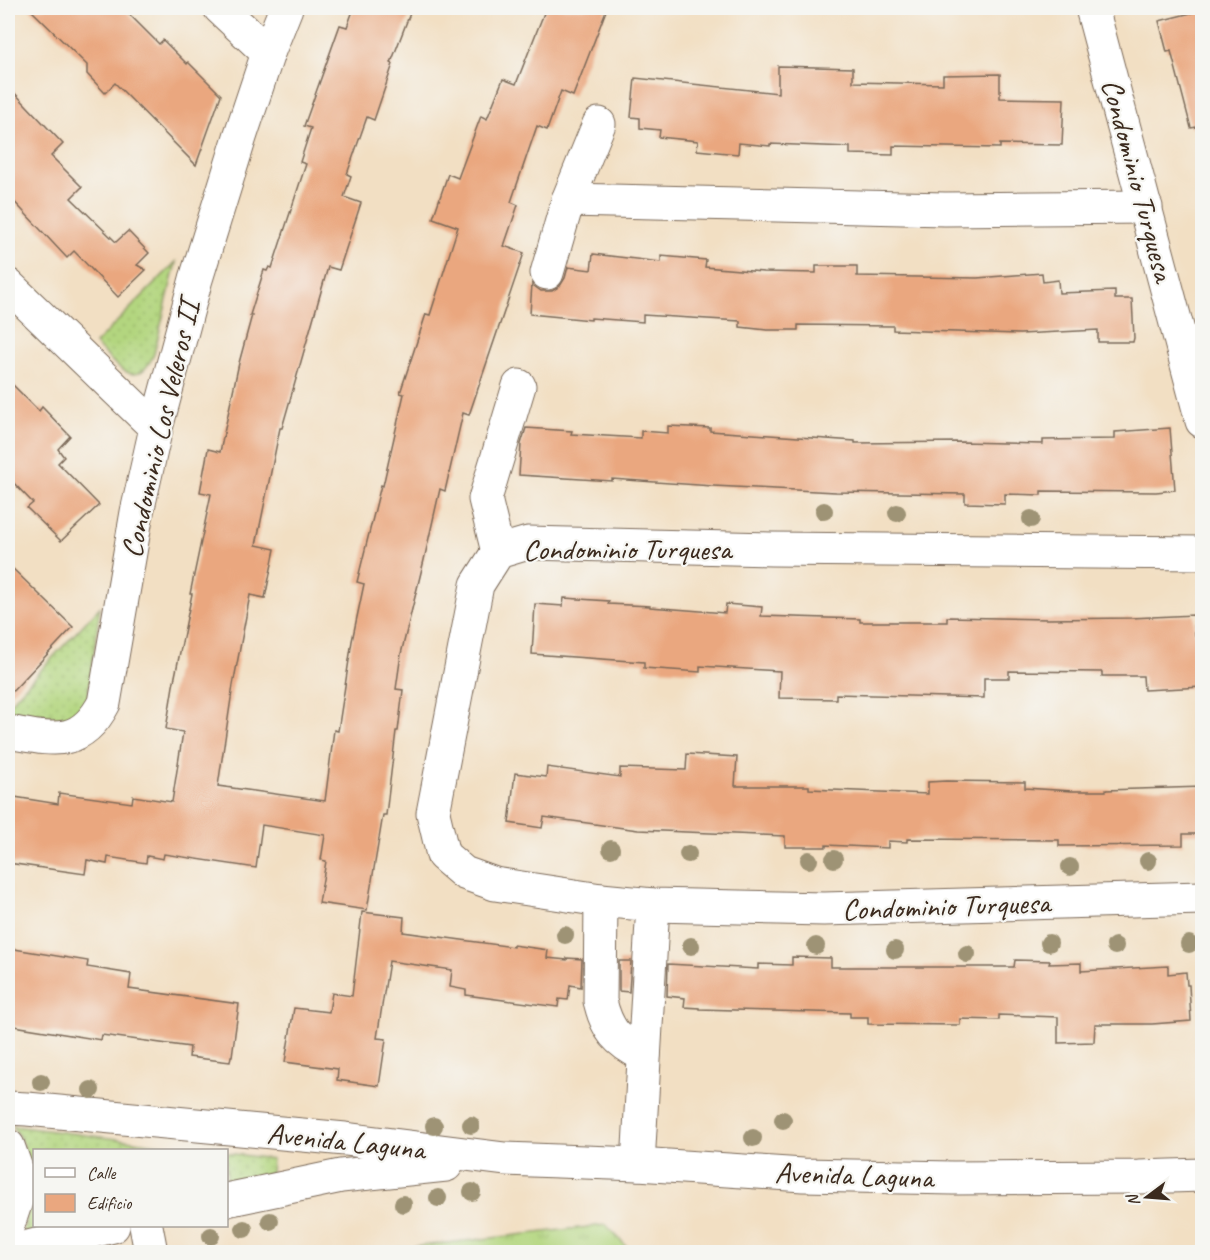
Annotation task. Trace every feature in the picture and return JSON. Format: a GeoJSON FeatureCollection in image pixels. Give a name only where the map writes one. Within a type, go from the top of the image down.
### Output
{"type":"FeatureCollection","features":[{"type":"Feature","properties":{"kind":"street"},"geometry":{"type":"LineString","coordinates":[[220,8],[268,53]]}},
{"type":"Feature","properties":{"kind":"street","name":"Condominio Los Veleros II"},"geometry":{"type":"LineString","coordinates":[[8,732],[45,738],[69,736],[89,725],[104,703],[137,512],[156,428],[196,279],[268,53],[286,8]]}},
{"type":"Feature","properties":{"kind":"street","name":"Condominio Turquesa"},"geometry":{"type":"LineString","coordinates":[[1092,8],[1203,421]]}},
{"type":"Feature","properties":{"kind":"street"},"geometry":{"type":"LineString","coordinates":[[547,273],[568,200],[599,124]]}},
{"type":"Feature","properties":{"kind":"street"},"geometry":{"type":"LineString","coordinates":[[568,200],[933,209],[1146,207]]}},
{"type":"Feature","properties":{"kind":"street"},"geometry":{"type":"LineString","coordinates":[[8,285],[156,428]]}},
{"type":"Feature","properties":{"kind":"street"},"geometry":{"type":"LineString","coordinates":[[498,552],[485,499],[519,386]]}},
{"type":"Feature","properties":{"kind":"street","name":"Condominio Turquesa"},"geometry":{"type":"LineString","coordinates":[[1203,554],[771,549],[528,543],[498,552],[477,585],[433,813],[443,855],[464,873],[495,884],[601,900],[653,905],[825,909],[1203,898]]}},
{"type":"Feature","properties":{"kind":"street"},"geometry":{"type":"LineString","coordinates":[[601,900],[600,1001],[603,1015],[609,1028],[619,1040],[644,1055]]}},
{"type":"Feature","properties":{"kind":"street"},"geometry":{"type":"LineString","coordinates":[[638,1164],[653,905]]}},
{"type":"Feature","properties":{"kind":"street","name":"Avenida Laguna"},"geometry":{"type":"LineString","coordinates":[[8,1108],[345,1139],[505,1159],[638,1164],[803,1175],[953,1178],[1203,1175]]}},
{"type":"Feature","properties":{"kind":"street"},"geometry":{"type":"LineString","coordinates":[[8,1146],[17,1171],[17,1198],[8,1225]]}},
{"type":"Feature","properties":{"kind":"street","name":"Avenida Laguna"},"geometry":{"type":"LineString","coordinates":[[228,1200],[341,1176],[505,1159]]}},
{"type":"Feature","properties":{"kind":"street"},"geometry":{"type":"LineString","coordinates":[[8,1252],[109,1227]]}},
{"type":"Feature","properties":{"kind":"street"},"geometry":{"type":"LineString","coordinates":[[146,1227],[151,1252]]}},
{"type":"Feature","properties":{"kind":"green space"},"geometry":{"type":"Polygon","coordinates":[[[176,262],[154,354],[147,366],[140,372],[133,374],[125,372],[95,344],[176,262]]]}},
{"type":"Feature","properties":{"kind":"green space"},"geometry":{"type":"Polygon","coordinates":[[[100,607],[88,696],[79,711],[73,716],[64,718],[8,710],[8,705],[100,607]]]}},
{"type":"Feature","properties":{"kind":"green space"},"geometry":{"type":"Polygon","coordinates":[[[13,1126],[198,1149],[33,1149],[33,1227],[57,1227],[23,1235],[28,1204],[24,1146],[13,1126]]]}},
{"type":"Feature","properties":{"kind":"green space"},"geometry":{"type":"Polygon","coordinates":[[[228,1153],[272,1159],[271,1173],[228,1184],[228,1153]]]}},
{"type":"Feature","properties":{"kind":"green space"},"geometry":{"type":"Polygon","coordinates":[[[606,1225],[632,1252],[366,1252],[606,1225]]]}},
{"type":"Feature","properties":{"kind":"building"},"geometry":{"type":"Polygon","coordinates":[[[29,8],[123,8],[159,44],[163,40],[187,64],[188,62],[221,95],[196,165],[115,83],[105,93],[87,74],[87,65],[29,8]]]}},
{"type":"Feature","properties":{"kind":"building"},"geometry":{"type":"Polygon","coordinates":[[[354,8],[412,8],[391,63],[393,64],[374,120],[367,117],[347,174],[351,176],[344,197],[361,203],[339,270],[328,267],[282,428],[280,428],[256,545],[275,549],[265,598],[250,595],[233,685],[218,786],[325,801],[334,730],[338,731],[352,641],[364,584],[357,582],[381,485],[383,486],[404,394],[400,393],[426,314],[430,315],[458,227],[433,218],[448,174],[458,178],[481,116],[487,119],[503,79],[516,84],[546,8],[607,8],[573,96],[561,91],[547,130],[537,126],[511,202],[518,205],[504,246],[524,253],[469,415],[463,413],[445,491],[440,489],[401,654],[396,689],[403,690],[398,731],[396,731],[386,815],[383,815],[367,910],[319,903],[326,861],[321,860],[325,835],[262,825],[256,868],[164,854],[163,859],[147,856],[146,863],[108,857],[107,864],[87,860],[85,874],[8,863],[8,796],[58,804],[59,793],[132,803],[133,796],[172,802],[183,732],[166,729],[192,594],[190,594],[211,494],[200,492],[208,449],[220,452],[252,315],[250,315],[264,270],[272,268],[306,164],[300,162],[311,128],[304,126],[340,25],[347,27],[354,8]]]}},
{"type":"Feature","properties":{"kind":"building"},"geometry":{"type":"Polygon","coordinates":[[[1203,10],[1203,126],[1191,128],[1171,51],[1167,52],[1159,21],[1203,10]]]}},
{"type":"Feature","properties":{"kind":"building"},"geometry":{"type":"Polygon","coordinates":[[[778,66],[853,68],[853,82],[943,84],[943,75],[1000,74],[1000,98],[1064,99],[1062,145],[1000,144],[1000,148],[893,146],[893,155],[850,154],[850,147],[770,144],[770,146],[739,143],[738,154],[697,150],[698,141],[659,137],[660,130],[640,128],[640,118],[631,117],[635,78],[778,93],[778,66]]]}},
{"type":"Feature","properties":{"kind":"building"},"geometry":{"type":"Polygon","coordinates":[[[8,86],[63,144],[51,156],[82,187],[71,198],[116,242],[128,231],[149,253],[137,265],[146,270],[118,297],[74,251],[67,258],[8,195],[8,86]]]}},
{"type":"Feature","properties":{"kind":"building"},"geometry":{"type":"Polygon","coordinates":[[[593,254],[661,262],[661,256],[706,260],[705,267],[763,272],[816,273],[816,266],[857,266],[857,276],[977,278],[1042,273],[1043,282],[1058,280],[1059,293],[1115,291],[1115,299],[1132,299],[1134,338],[1133,342],[1098,342],[1098,330],[1020,334],[893,330],[893,326],[798,325],[798,330],[767,330],[740,327],[740,321],[643,315],[643,322],[530,314],[532,283],[541,291],[552,291],[560,286],[568,267],[591,270],[593,254]]]}},
{"type":"Feature","properties":{"kind":"building"},"geometry":{"type":"Polygon","coordinates":[[[8,380],[39,411],[42,407],[70,436],[58,449],[64,457],[58,463],[99,505],[61,541],[27,508],[33,503],[8,477],[8,380]]]}},
{"type":"Feature","properties":{"kind":"building"},"geometry":{"type":"Polygon","coordinates":[[[668,426],[855,441],[855,443],[1043,444],[1043,440],[1115,439],[1115,432],[1170,428],[1175,490],[1156,492],[1041,491],[1041,495],[1005,494],[1005,504],[965,503],[965,494],[836,492],[519,475],[521,444],[526,428],[572,431],[571,434],[641,438],[641,431],[668,433],[668,426]]]}},
{"type":"Feature","properties":{"kind":"building"},"geometry":{"type":"Polygon","coordinates":[[[8,564],[73,627],[8,696],[8,564]]]}},
{"type":"Feature","properties":{"kind":"building"},"geometry":{"type":"Polygon","coordinates":[[[564,598],[609,601],[608,604],[725,613],[726,604],[762,607],[761,616],[860,619],[860,622],[947,622],[947,617],[1048,619],[1194,615],[1195,636],[1203,636],[1203,687],[1144,690],[1143,676],[1102,676],[1102,672],[1009,671],[1009,678],[984,678],[984,698],[836,694],[836,699],[779,698],[780,671],[700,666],[700,672],[644,668],[644,662],[532,654],[535,604],[563,606],[564,598]]]}},
{"type":"Feature","properties":{"kind":"building"},"geometry":{"type":"Polygon","coordinates":[[[687,754],[737,757],[735,786],[809,786],[809,789],[928,794],[928,782],[946,781],[1025,782],[1025,788],[1072,791],[1203,787],[1203,834],[1183,834],[1183,845],[1059,846],[1059,840],[907,839],[907,842],[888,841],[888,848],[826,845],[826,847],[785,847],[785,836],[638,830],[544,817],[542,828],[509,823],[515,773],[546,777],[547,767],[620,777],[620,768],[686,770],[687,754]]]}},
{"type":"Feature","properties":{"kind":"building"},"geometry":{"type":"Polygon","coordinates":[[[362,912],[404,917],[403,932],[548,950],[547,958],[582,959],[581,987],[570,985],[568,1000],[559,999],[558,1007],[466,995],[466,990],[450,987],[452,970],[389,961],[377,1038],[386,1039],[379,1086],[337,1080],[338,1069],[285,1062],[294,1008],[329,1012],[332,993],[352,996],[362,912]]]}},
{"type":"Feature","properties":{"kind":"building"},"geometry":{"type":"Polygon","coordinates":[[[8,948],[88,961],[87,967],[131,974],[129,989],[239,1004],[230,1062],[189,1057],[190,1047],[102,1035],[101,1040],[8,1025],[8,948]]]}},
{"type":"Feature","properties":{"kind":"building"},"geometry":{"type":"Polygon","coordinates":[[[792,957],[831,958],[831,967],[1014,967],[1015,960],[1050,961],[1049,964],[1081,963],[1081,971],[1168,966],[1168,974],[1186,972],[1191,1021],[1095,1024],[1094,1042],[1058,1043],[1058,1017],[999,1015],[999,1020],[960,1019],[960,1025],[868,1024],[868,1017],[850,1017],[850,1013],[684,1007],[685,998],[667,996],[668,964],[758,969],[758,964],[792,965],[792,957]]]}},
{"type":"Feature","properties":{"kind":"building"},"geometry":{"type":"Polygon","coordinates":[[[619,961],[631,961],[629,992],[619,991],[619,961]]]}}]}
